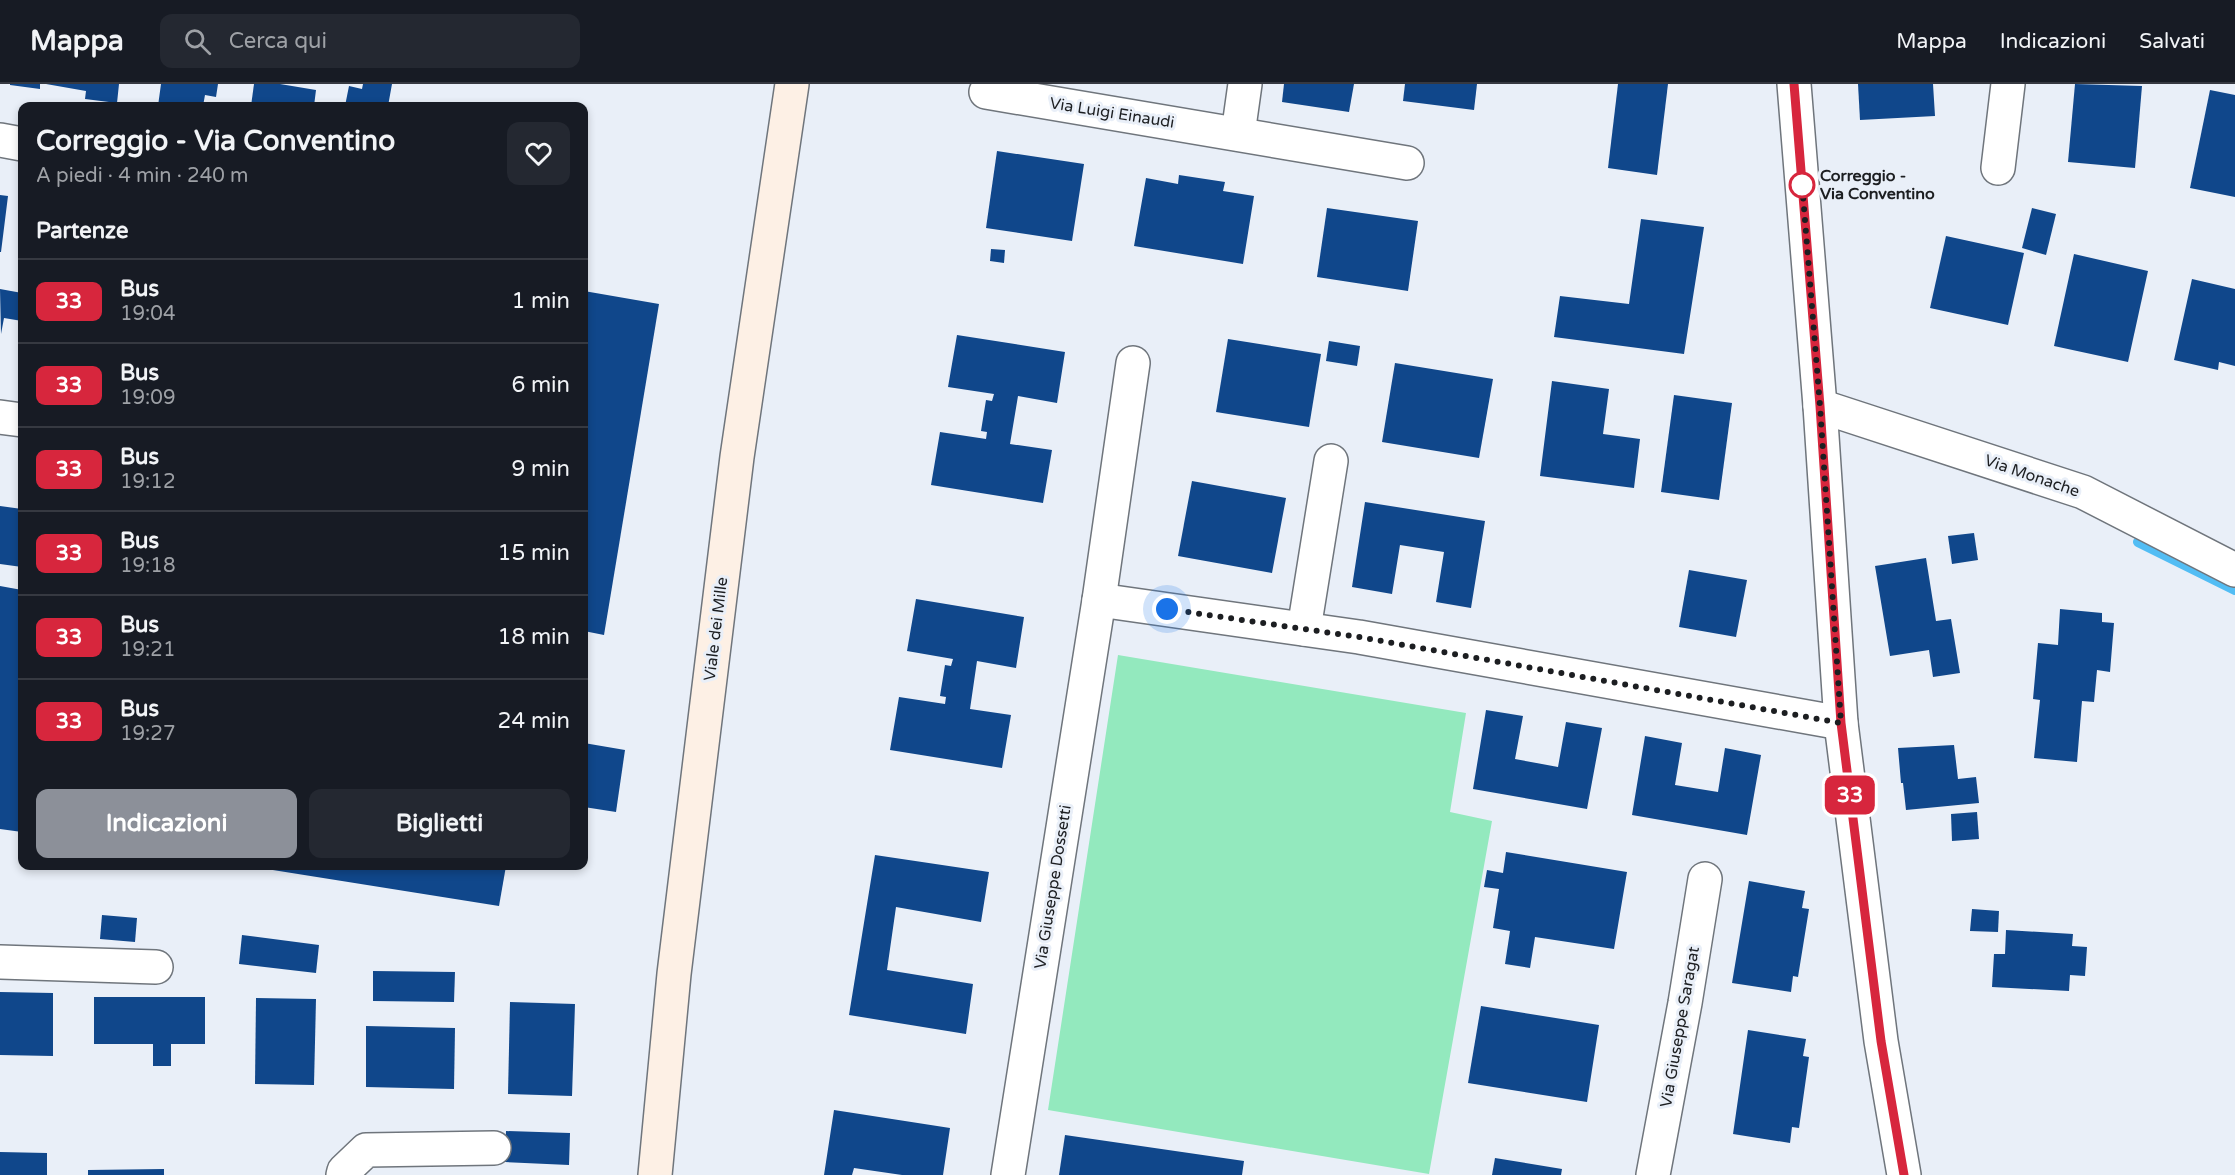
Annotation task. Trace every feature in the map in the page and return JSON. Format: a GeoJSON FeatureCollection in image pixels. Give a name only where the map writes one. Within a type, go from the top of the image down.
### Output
{"type":"FeatureCollection","features":[{"type":"Feature","properties":{"kind":"main road","name":"Viale dei Mille"},"geometry":{"type":"LineString","coordinates":[[656,1175],[675,963],[737,457],[792,84]]}},
{"type":"Feature","properties":{"kind":"street"},"geometry":{"type":"LineString","coordinates":[[1238,134],[1245,84]]}},
{"type":"Feature","properties":{"kind":"street"},"geometry":{"type":"LineString","coordinates":[[1794,84],[1820,406],[1841,723],[1881,1041],[1904,1175]]}},
{"type":"Feature","properties":{"kind":"street"},"geometry":{"type":"LineString","coordinates":[[1998,168],[2008,84]]}},
{"type":"Feature","properties":{"kind":"street","name":"Via Luigi Einaudi"},"geometry":{"type":"LineString","coordinates":[[986,92],[1407,163]]}},
{"type":"Feature","properties":{"kind":"street"},"geometry":{"type":"LineString","coordinates":[[0,140],[18,143]]}},
{"type":"Feature","properties":{"kind":"street","name":"Via Giuseppe Dossetti"},"geometry":{"type":"LineString","coordinates":[[1008,1175],[1099,600],[1133,363]]}},
{"type":"Feature","properties":{"kind":"street","name":"Via Monache"},"geometry":{"type":"LineString","coordinates":[[1820,406],[2083,492],[2235,570]]}},
{"type":"Feature","properties":{"kind":"street"},"geometry":{"type":"LineString","coordinates":[[0,417],[18,419]]}},
{"type":"Feature","properties":{"kind":"street"},"geometry":{"type":"LineString","coordinates":[[1304,629],[1331,461]]}},
{"type":"Feature","properties":{"kind":"street"},"geometry":{"type":"LineString","coordinates":[[1099,600],[1359,637],[1841,723]]}},
{"type":"Feature","properties":{"kind":"street","name":"Via Giuseppe Saragat"},"geometry":{"type":"LineString","coordinates":[[1653,1175],[1705,879]]}},
{"type":"Feature","properties":{"kind":"street"},"geometry":{"type":"LineString","coordinates":[[0,962],[156,967]]}},
{"type":"Feature","properties":{"kind":"street"},"geometry":{"type":"LineString","coordinates":[[344,1175],[344,1171],[366,1150],[494,1148]]}},
{"type":"Feature","properties":{"kind":"green space"},"geometry":{"type":"Polygon","coordinates":[[[1118,655],[1466,713],[1450,812],[1492,821],[1429,1174],[1048,1110],[1118,655]]]}},
{"type":"Feature","properties":{"kind":"building"},"geometry":{"type":"Polygon","coordinates":[[[40,84],[40,89],[10,85],[40,84]]]}},
{"type":"Feature","properties":{"kind":"building"},"geometry":{"type":"Polygon","coordinates":[[[46,84],[119,84],[117,102],[85,99],[86,91],[46,84]]]}},
{"type":"Feature","properties":{"kind":"building"},"geometry":{"type":"Polygon","coordinates":[[[161,84],[218,84],[216,97],[205,95],[204,102],[159,102],[161,84]]]}},
{"type":"Feature","properties":{"kind":"building"},"geometry":{"type":"Polygon","coordinates":[[[254,84],[280,84],[316,90],[314,102],[252,102],[254,84]]]}},
{"type":"Feature","properties":{"kind":"building"},"geometry":{"type":"Polygon","coordinates":[[[363,84],[392,84],[389,102],[346,102],[349,86],[362,89],[363,84]]]}},
{"type":"Feature","properties":{"kind":"building"},"geometry":{"type":"Polygon","coordinates":[[[1284,84],[1354,84],[1349,112],[1282,102],[1284,84]]]}},
{"type":"Feature","properties":{"kind":"building"},"geometry":{"type":"Polygon","coordinates":[[[1405,84],[1477,84],[1474,110],[1403,101],[1405,84]]]}},
{"type":"Feature","properties":{"kind":"building"},"geometry":{"type":"Polygon","coordinates":[[[1618,84],[1668,84],[1657,175],[1608,168],[1618,84]]]}},
{"type":"Feature","properties":{"kind":"building"},"geometry":{"type":"Polygon","coordinates":[[[1858,84],[1933,84],[1935,116],[1860,120],[1858,84]]]}},
{"type":"Feature","properties":{"kind":"building"},"geometry":{"type":"Polygon","coordinates":[[[2075,84],[2142,86],[2135,168],[2068,162],[2075,84]]]}},
{"type":"Feature","properties":{"kind":"building"},"geometry":{"type":"Polygon","coordinates":[[[2210,90],[2235,95],[2235,197],[2190,188],[2210,90]]]}},
{"type":"Feature","properties":{"kind":"building"},"geometry":{"type":"Polygon","coordinates":[[[997,151],[1084,164],[1072,241],[986,228],[997,151]]]}},
{"type":"Feature","properties":{"kind":"building"},"geometry":{"type":"Polygon","coordinates":[[[1179,175],[1225,182],[1223,191],[1254,196],[1243,264],[1134,246],[1146,178],[1178,184],[1179,175]]]}},
{"type":"Feature","properties":{"kind":"building"},"geometry":{"type":"Polygon","coordinates":[[[0,195],[8,196],[1,252],[0,252],[0,195]]]}},
{"type":"Feature","properties":{"kind":"building"},"geometry":{"type":"Polygon","coordinates":[[[1327,208],[1418,221],[1408,291],[1317,277],[1327,208]]]}},
{"type":"Feature","properties":{"kind":"building"},"geometry":{"type":"Polygon","coordinates":[[[2032,208],[2056,214],[2046,255],[2022,248],[2032,208]]]}},
{"type":"Feature","properties":{"kind":"building"},"geometry":{"type":"Polygon","coordinates":[[[1641,219],[1704,227],[1684,354],[1554,337],[1560,296],[1629,304],[1641,219]]]}},
{"type":"Feature","properties":{"kind":"building"},"geometry":{"type":"Polygon","coordinates":[[[1946,236],[2024,253],[2008,325],[1930,308],[1946,236]]]}},
{"type":"Feature","properties":{"kind":"building"},"geometry":{"type":"Polygon","coordinates":[[[991,249],[1005,250],[1004,263],[990,261],[991,249]]]}},
{"type":"Feature","properties":{"kind":"building"},"geometry":{"type":"Polygon","coordinates":[[[2074,254],[2148,271],[2128,362],[2054,346],[2074,254]]]}},
{"type":"Feature","properties":{"kind":"building"},"geometry":{"type":"Polygon","coordinates":[[[2192,279],[2235,289],[2235,366],[2219,362],[2218,370],[2174,360],[2192,279]]]}},
{"type":"Feature","properties":{"kind":"building"},"geometry":{"type":"Polygon","coordinates":[[[0,289],[18,292],[18,320],[4,318],[1,334],[0,289]]]}},
{"type":"Feature","properties":{"kind":"building"},"geometry":{"type":"Polygon","coordinates":[[[588,292],[659,304],[604,635],[588,632],[588,292]]]}},
{"type":"Feature","properties":{"kind":"building"},"geometry":{"type":"Polygon","coordinates":[[[957,335],[1065,352],[1057,403],[1018,396],[1010,444],[1052,450],[1043,503],[931,485],[940,432],[986,439],[987,432],[981,431],[986,400],[992,401],[994,394],[948,387],[957,335]]]}},
{"type":"Feature","properties":{"kind":"building"},"geometry":{"type":"Polygon","coordinates":[[[1228,339],[1321,354],[1309,427],[1216,412],[1228,339]]]}},
{"type":"Feature","properties":{"kind":"building"},"geometry":{"type":"Polygon","coordinates":[[[1329,341],[1360,346],[1357,366],[1326,361],[1329,341]]]}},
{"type":"Feature","properties":{"kind":"building"},"geometry":{"type":"Polygon","coordinates":[[[1395,363],[1493,379],[1479,458],[1382,442],[1395,363]]]}},
{"type":"Feature","properties":{"kind":"building"},"geometry":{"type":"Polygon","coordinates":[[[1552,381],[1609,389],[1603,434],[1640,439],[1634,488],[1540,476],[1552,381]]]}},
{"type":"Feature","properties":{"kind":"building"},"geometry":{"type":"Polygon","coordinates":[[[1674,395],[1732,403],[1719,500],[1661,492],[1674,395]]]}},
{"type":"Feature","properties":{"kind":"building"},"geometry":{"type":"Polygon","coordinates":[[[1192,481],[1286,498],[1272,573],[1178,556],[1192,481]]]}},
{"type":"Feature","properties":{"kind":"building"},"geometry":{"type":"Polygon","coordinates":[[[1365,502],[1485,521],[1471,608],[1436,602],[1444,552],[1400,545],[1392,594],[1352,587],[1365,502]]]}},
{"type":"Feature","properties":{"kind":"building"},"geometry":{"type":"Polygon","coordinates":[[[0,506],[18,508],[18,566],[0,564],[0,506]]]}},
{"type":"Feature","properties":{"kind":"building"},"geometry":{"type":"Polygon","coordinates":[[[1974,533],[1978,560],[1952,564],[1948,536],[1974,533]]]}},
{"type":"Feature","properties":{"kind":"building"},"geometry":{"type":"Polygon","coordinates":[[[1926,558],[1936,621],[1951,619],[1960,673],[1933,677],[1929,650],[1890,656],[1875,566],[1926,558]]]}},
{"type":"Feature","properties":{"kind":"building"},"geometry":{"type":"Polygon","coordinates":[[[1689,570],[1747,580],[1736,637],[1679,627],[1689,570]]]}},
{"type":"Feature","properties":{"kind":"building"},"geometry":{"type":"Polygon","coordinates":[[[0,586],[18,589],[18,831],[0,829],[0,586]]]}},
{"type":"Feature","properties":{"kind":"building"},"geometry":{"type":"Polygon","coordinates":[[[916,599],[1024,617],[1016,668],[977,661],[970,709],[1011,715],[1002,768],[890,750],[899,697],[945,704],[946,697],[940,696],[945,665],[951,666],[953,659],[907,651],[916,599]]]}},
{"type":"Feature","properties":{"kind":"building"},"geometry":{"type":"Polygon","coordinates":[[[2060,609],[2102,613],[2102,622],[2114,623],[2110,672],[2097,670],[2094,702],[2082,701],[2077,762],[2034,758],[2040,700],[2033,699],[2038,643],[2058,645],[2060,609]]]}},
{"type":"Feature","properties":{"kind":"building"},"geometry":{"type":"Polygon","coordinates":[[[1486,710],[1523,716],[1515,759],[1558,767],[1566,722],[1602,728],[1587,809],[1473,789],[1486,710]]]}},
{"type":"Feature","properties":{"kind":"building"},"geometry":{"type":"Polygon","coordinates":[[[1645,736],[1682,743],[1675,785],[1718,792],[1725,748],[1761,755],[1747,835],[1632,815],[1645,736]]]}},
{"type":"Feature","properties":{"kind":"building"},"geometry":{"type":"Polygon","coordinates":[[[588,744],[625,750],[616,812],[588,808],[588,744]]]}},
{"type":"Feature","properties":{"kind":"building"},"geometry":{"type":"Polygon","coordinates":[[[1954,745],[1958,779],[1976,777],[1979,803],[1906,810],[1898,748],[1954,745]]]}},
{"type":"Feature","properties":{"kind":"building"},"geometry":{"type":"Polygon","coordinates":[[[1977,812],[1979,839],[1952,841],[1951,814],[1977,812]]]}},
{"type":"Feature","properties":{"kind":"building"},"geometry":{"type":"Polygon","coordinates":[[[1506,852],[1627,872],[1614,949],[1535,937],[1530,968],[1505,964],[1510,931],[1493,928],[1499,889],[1484,887],[1487,870],[1503,873],[1506,852]]]}},
{"type":"Feature","properties":{"kind":"building"},"geometry":{"type":"Polygon","coordinates":[[[875,855],[989,872],[981,922],[896,907],[887,970],[973,984],[966,1034],[849,1015],[875,855]]]}},
{"type":"Feature","properties":{"kind":"building"},"geometry":{"type":"Polygon","coordinates":[[[272,870],[505,870],[499,906],[272,870]]]}},
{"type":"Feature","properties":{"kind":"building"},"geometry":{"type":"Polygon","coordinates":[[[1749,881],[1805,891],[1802,908],[1809,909],[1798,977],[1793,976],[1791,992],[1732,983],[1749,881]]]}},
{"type":"Feature","properties":{"kind":"building"},"geometry":{"type":"Polygon","coordinates":[[[1972,909],[1999,911],[1998,932],[1970,931],[1972,909]]]}},
{"type":"Feature","properties":{"kind":"building"},"geometry":{"type":"Polygon","coordinates":[[[102,915],[137,918],[135,942],[100,939],[102,915]]]}},
{"type":"Feature","properties":{"kind":"building"},"geometry":{"type":"Polygon","coordinates":[[[2006,930],[2073,934],[2072,946],[2087,947],[2085,976],[2070,975],[2069,991],[1992,987],[1994,954],[2005,954],[2006,930]]]}},
{"type":"Feature","properties":{"kind":"building"},"geometry":{"type":"Polygon","coordinates":[[[242,935],[319,945],[316,973],[239,964],[242,935]]]}},
{"type":"Feature","properties":{"kind":"building"},"geometry":{"type":"Polygon","coordinates":[[[373,971],[455,972],[454,1002],[373,1001],[373,971]]]}},
{"type":"Feature","properties":{"kind":"building"},"geometry":{"type":"Polygon","coordinates":[[[0,992],[53,993],[53,1056],[0,1055],[0,992]]]}},
{"type":"Feature","properties":{"kind":"building"},"geometry":{"type":"Polygon","coordinates":[[[94,997],[205,997],[205,1044],[171,1044],[171,1066],[153,1066],[153,1044],[94,1044],[94,997]]]}},
{"type":"Feature","properties":{"kind":"building"},"geometry":{"type":"Polygon","coordinates":[[[256,998],[316,999],[314,1085],[255,1084],[256,998]]]}},
{"type":"Feature","properties":{"kind":"building"},"geometry":{"type":"Polygon","coordinates":[[[510,1002],[575,1004],[572,1096],[508,1094],[510,1002]]]}},
{"type":"Feature","properties":{"kind":"building"},"geometry":{"type":"Polygon","coordinates":[[[1481,1006],[1599,1025],[1587,1102],[1468,1083],[1481,1006]]]}},
{"type":"Feature","properties":{"kind":"building"},"geometry":{"type":"Polygon","coordinates":[[[366,1026],[455,1028],[454,1089],[366,1087],[366,1026]]]}},
{"type":"Feature","properties":{"kind":"building"},"geometry":{"type":"Polygon","coordinates":[[[1748,1030],[1806,1039],[1803,1056],[1809,1057],[1799,1128],[1792,1127],[1790,1143],[1733,1134],[1748,1030]]]}},
{"type":"Feature","properties":{"kind":"building"},"geometry":{"type":"Polygon","coordinates":[[[834,1110],[950,1128],[943,1175],[902,1175],[854,1168],[852,1175],[824,1175],[834,1110]]]}},
{"type":"Feature","properties":{"kind":"building"},"geometry":{"type":"Polygon","coordinates":[[[506,1131],[570,1133],[569,1165],[505,1162],[506,1131]]]}},
{"type":"Feature","properties":{"kind":"building"},"geometry":{"type":"Polygon","coordinates":[[[1065,1135],[1244,1161],[1242,1175],[1059,1175],[1065,1135]]]}},
{"type":"Feature","properties":{"kind":"building"},"geometry":{"type":"Polygon","coordinates":[[[0,1152],[47,1153],[47,1175],[0,1175],[0,1152]]]}},
{"type":"Feature","properties":{"kind":"building"},"geometry":{"type":"Polygon","coordinates":[[[1495,1158],[1562,1169],[1561,1175],[1492,1175],[1495,1158]]]}},
{"type":"Feature","properties":{"kind":"building"},"geometry":{"type":"Polygon","coordinates":[[[164,1169],[164,1175],[88,1175],[88,1170],[164,1169]]]}},
{"type":"Feature","properties":{"kind":"waterway"},"geometry":{"type":"LineString","coordinates":[[2138,542],[2235,590]]}},
{"type":"Feature","properties":{"kind":"bus line","name":"33"},"geometry":{"type":"LineString","coordinates":[[1794,84],[1820,406],[1841,723],[1881,1041],[1904,1175]]}},
{"type":"Feature","properties":{"kind":"place","name":"Correggio - Via Conventino"},"geometry":{"type":"Point","coordinates":[1802,185]}},
{"type":"Feature","properties":{"kind":"route"},"geometry":{"type":"LineString","coordinates":[[1167,609],[1359,637],[1841,723],[1820,406],[1802,183],[1802,185]]}}]}
